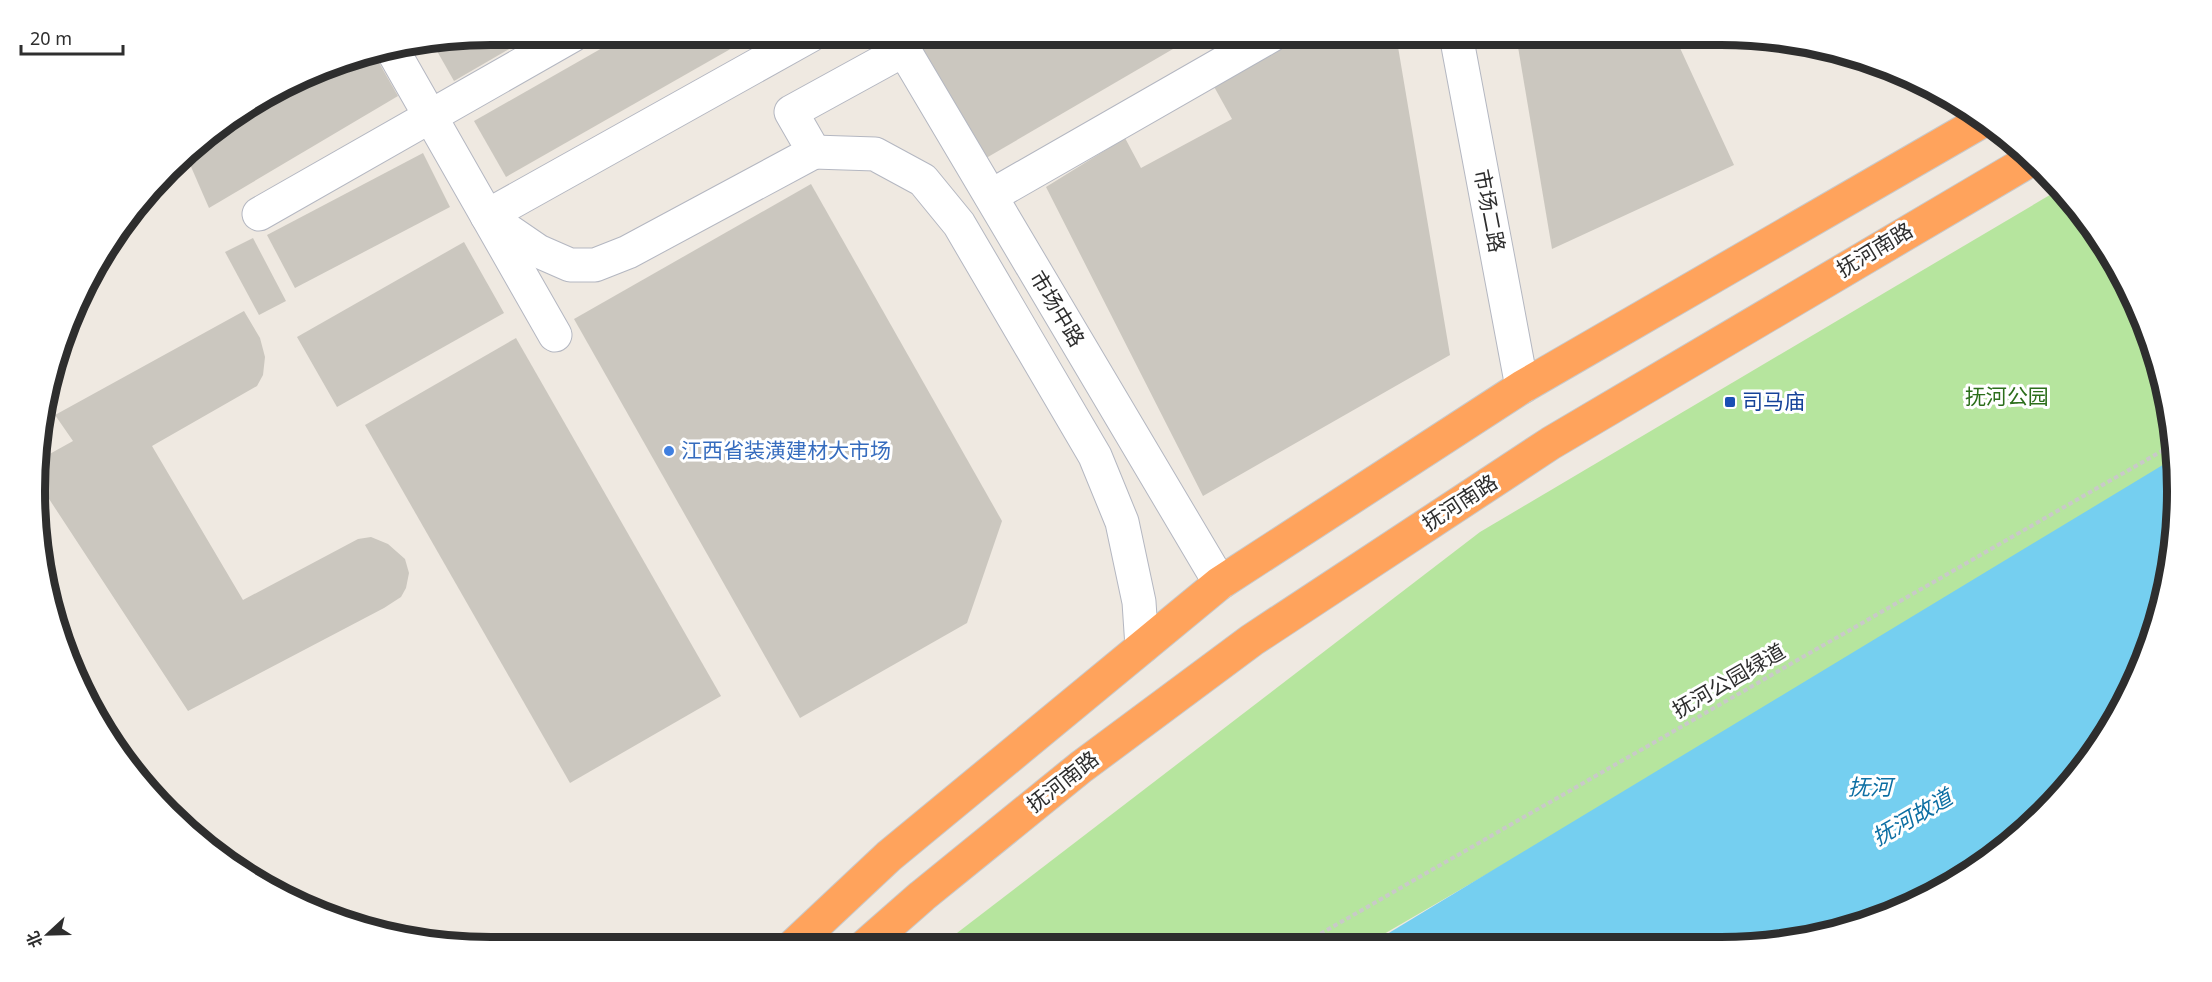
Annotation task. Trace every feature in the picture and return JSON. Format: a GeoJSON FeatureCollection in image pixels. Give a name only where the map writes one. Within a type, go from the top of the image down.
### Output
{"type":"FeatureCollection","features":[{"type":"Feature","properties":{"kind":"highway"},"geometry":{"type":"LineString","coordinates":[[803,937],[889,856],[1220,583],[1522,387],[1976,125]]}},
{"type":"Feature","properties":{"kind":"highway","name":"抚河南路"},"geometry":{"type":"LineString","coordinates":[[875,937],[922,896],[1081,767],[1251,640],[1551,443],[2023,164]]}},
{"type":"Feature","properties":{"kind":"street"},"geometry":{"type":"LineString","coordinates":[[259,214],[554,45]]}},
{"type":"Feature","properties":{"kind":"street"},"geometry":{"type":"LineString","coordinates":[[487,216],[791,45]]}},
{"type":"Feature","properties":{"kind":"street"},"geometry":{"type":"LineString","coordinates":[[814,152],[791,112],[895,45]]}},
{"type":"Feature","properties":{"kind":"street","name":"市场中路"},"geometry":{"type":"LineString","coordinates":[[902,45],[1220,583]]}},
{"type":"Feature","properties":{"kind":"street"},"geometry":{"type":"LineString","coordinates":[[991,196],[1253,45]]}},
{"type":"Feature","properties":{"kind":"street","name":"市场二路"},"geometry":{"type":"LineString","coordinates":[[1458,45],[1522,387]]}},
{"type":"Feature","properties":{"kind":"street"},"geometry":{"type":"LineString","coordinates":[[396,56],[555,335]]}},
{"type":"Feature","properties":{"kind":"street"},"geometry":{"type":"LineString","coordinates":[[487,216],[538,252],[570,265],[596,265],[628,252],[814,152],[875,154],[923,180],[959,224],[1095,456],[1122,522],[1139,602],[1142,647]]}},
{"type":"Feature","properties":{"kind":"path","name":"抚河公园绿道"},"geometry":{"type":"LineString","coordinates":[[1314,937],[2165,449]]}},
{"type":"Feature","properties":{"kind":"green space","name":"抚河公园"},"geometry":{"type":"Polygon","coordinates":[[[2053,193],[2092,243],[2133,320],[2152,376],[2163,433],[2167,479],[1379,937],[952,937],[1480,532],[2053,193]]]}},
{"type":"Feature","properties":{"kind":"water","name":"抚河"},"geometry":{"type":"Polygon","coordinates":[[[2166,463],[2166,520],[2158,578],[2143,634],[2121,688],[2092,739],[2056,785],[2015,826],[1969,862],[1892,903],[1836,922],[1779,933],[1721,937],[1382,937],[2166,463]]]}},
{"type":"Feature","properties":{"kind":"building"},"geometry":{"type":"Polygon","coordinates":[[[516,45],[454,81],[436,49],[516,45]]]}},
{"type":"Feature","properties":{"kind":"building"},"geometry":{"type":"Polygon","coordinates":[[[607,45],[737,45],[506,177],[474,121],[607,45]]]}},
{"type":"Feature","properties":{"kind":"building"},"geometry":{"type":"Polygon","coordinates":[[[913,45],[1180,45],[981,161],[913,45]]]}},
{"type":"Feature","properties":{"kind":"building"},"geometry":{"type":"Polygon","coordinates":[[[1283,45],[1398,45],[1450,355],[1203,496],[1046,187],[1125,138],[1141,168],[1232,119],[1212,83],[1283,45]]]}},
{"type":"Feature","properties":{"kind":"building"},"geometry":{"type":"Polygon","coordinates":[[[1518,45],[1679,45],[1734,165],[1552,249],[1518,45]]]}},
{"type":"Feature","properties":{"kind":"building"},"geometry":{"type":"Polygon","coordinates":[[[377,60],[398,96],[209,208],[189,163],[197,156],[243,120],[294,91],[320,79],[377,60]]]}},
{"type":"Feature","properties":{"kind":"building"},"geometry":{"type":"Polygon","coordinates":[[[423,153],[450,207],[295,288],[267,235],[423,153]]]}},
{"type":"Feature","properties":{"kind":"building"},"geometry":{"type":"Polygon","coordinates":[[[811,184],[1002,521],[967,623],[800,718],[574,319],[811,184]]]}},
{"type":"Feature","properties":{"kind":"building"},"geometry":{"type":"Polygon","coordinates":[[[253,238],[286,301],[259,315],[225,252],[253,238]]]}},
{"type":"Feature","properties":{"kind":"building"},"geometry":{"type":"Polygon","coordinates":[[[464,242],[504,313],[337,407],[297,337],[464,242]]]}},
{"type":"Feature","properties":{"kind":"building"},"geometry":{"type":"Polygon","coordinates":[[[244,311],[260,338],[265,357],[263,375],[257,386],[152,446],[243,600],[358,539],[371,537],[388,544],[405,559],[409,573],[406,588],[401,597],[384,608],[188,711],[45,493],[47,456],[73,441],[55,415],[244,311]]]}},
{"type":"Feature","properties":{"kind":"building"},"geometry":{"type":"Polygon","coordinates":[[[516,338],[721,696],[570,783],[365,425],[516,338]]]}},
{"type":"Feature","properties":{"kind":"place","name":"司马庙"},"geometry":{"type":"Point","coordinates":[1730,402]}},
{"type":"Feature","properties":{"kind":"place","name":"江西省装潢建材大市场"},"geometry":{"type":"Point","coordinates":[669,451]}},
{"type":"Feature","properties":{"kind":"water label","name":"抚河故道"},"geometry":{"type":"Point","coordinates":[1912,817]}}]}
